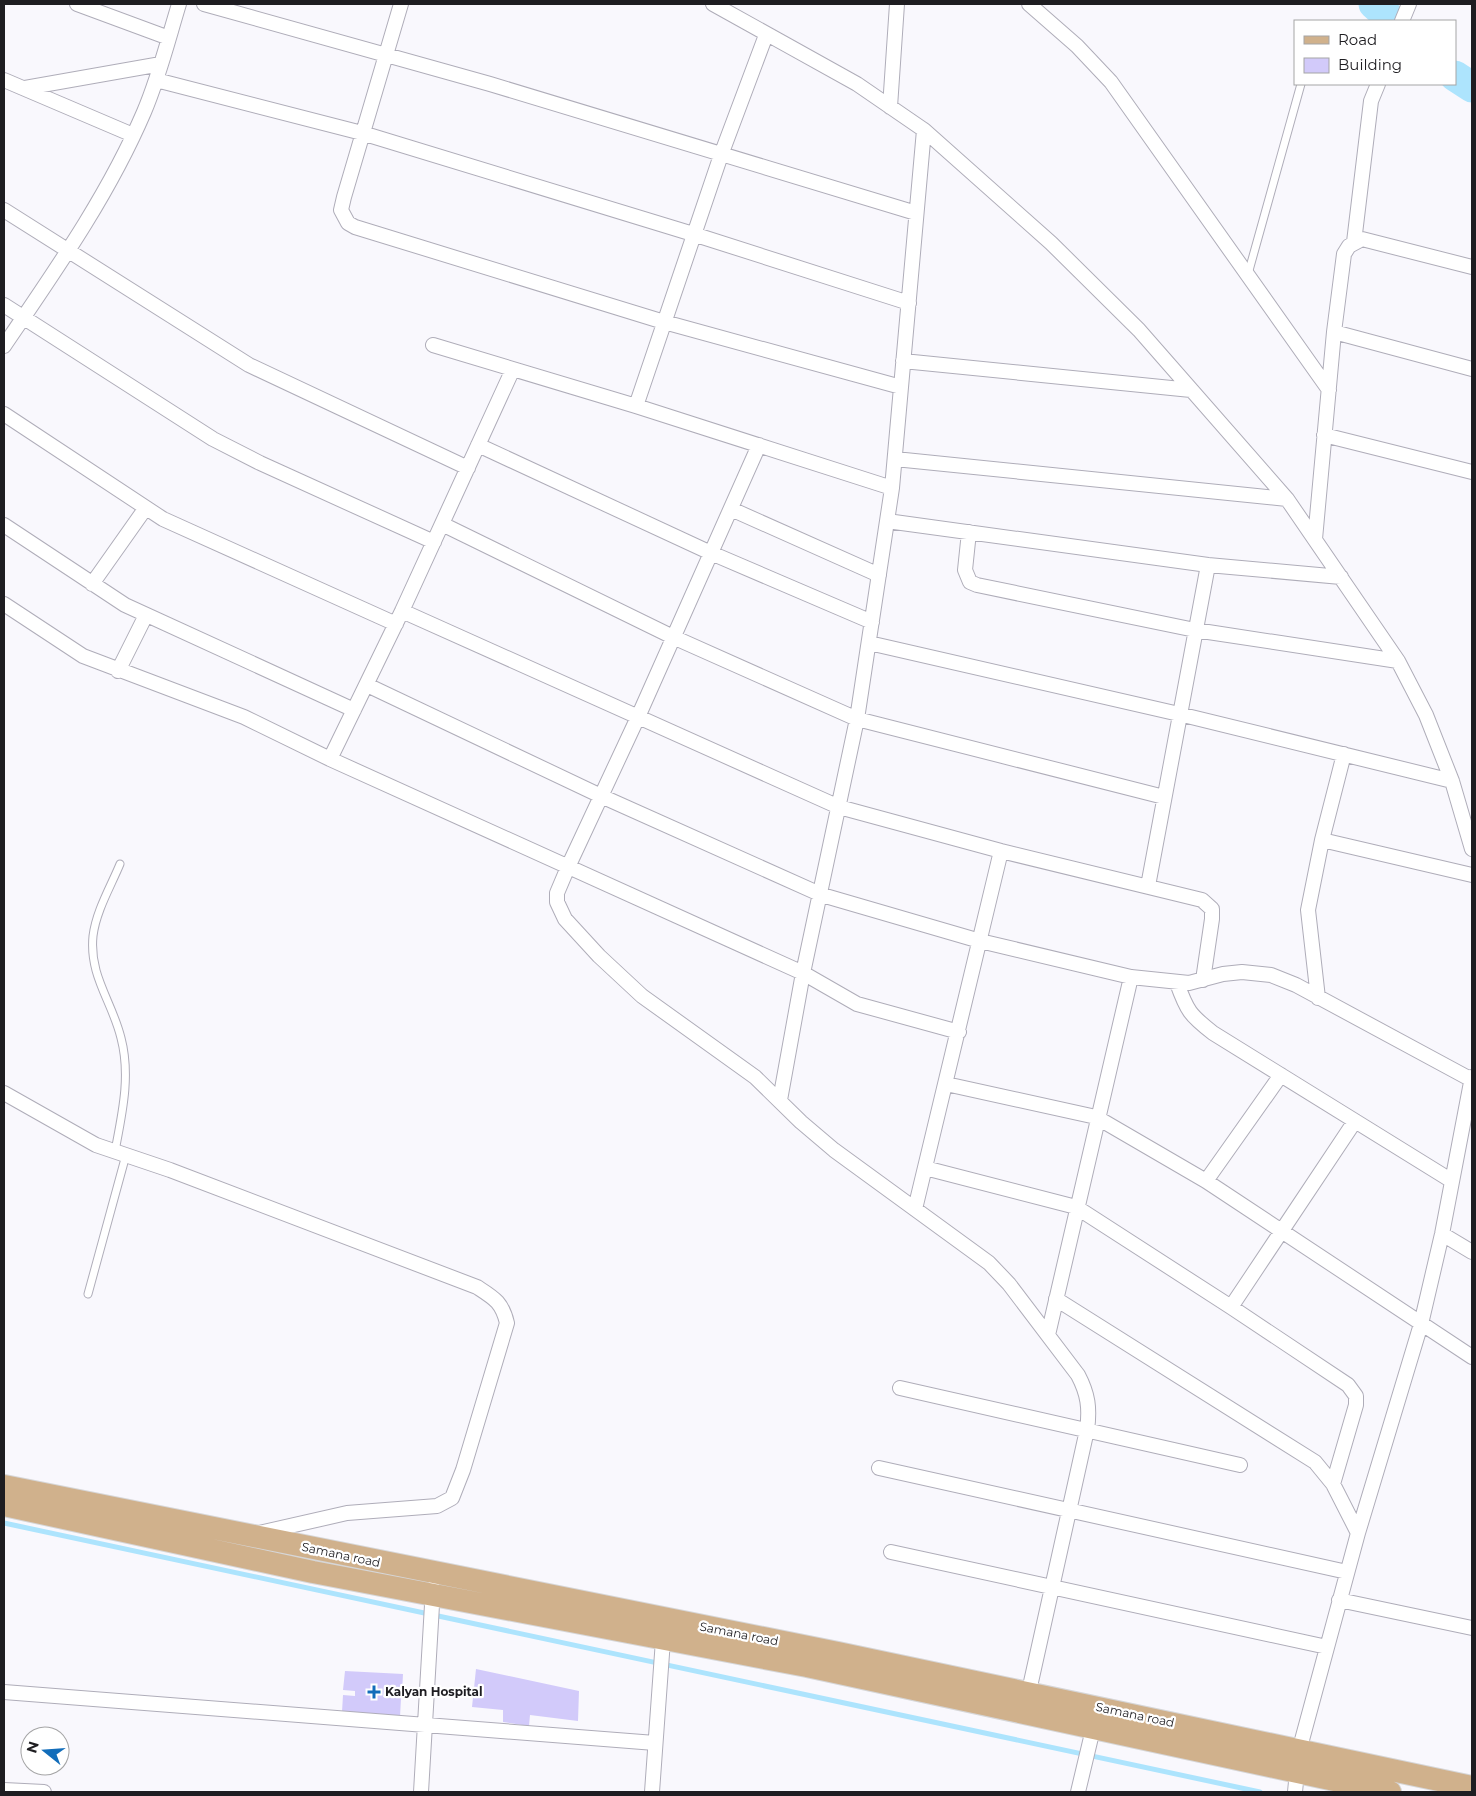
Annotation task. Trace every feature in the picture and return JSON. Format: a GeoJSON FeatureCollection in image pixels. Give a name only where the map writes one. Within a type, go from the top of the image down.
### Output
{"type":"FeatureCollection","features":[{"type":"Feature","properties":{"kind":"main road","name":"Samana road"},"geometry":{"type":"LineString","coordinates":[[4,1486],[248,1536],[434,1584],[662,1650],[835,1662]]}},
{"type":"Feature","properties":{"kind":"main road","name":"Samana road"},"geometry":{"type":"LineString","coordinates":[[4,1505],[313,1572],[434,1584],[835,1662],[1026,1703],[1296,1776],[1472,1786]]}},
{"type":"Feature","properties":{"kind":"main road","name":"Samana road"},"geometry":{"type":"LineString","coordinates":[[1026,1703],[1093,1729],[1296,1776],[1390,1792]]}},
{"type":"Feature","properties":{"kind":"street"},"geometry":{"type":"LineString","coordinates":[[77,4],[169,38]]}},
{"type":"Feature","properties":{"kind":"street"},"geometry":{"type":"LineString","coordinates":[[4,346],[68,252],[132,135],[156,80],[179,4]]}},
{"type":"Feature","properties":{"kind":"street"},"geometry":{"type":"LineString","coordinates":[[204,4],[490,84],[916,214]]}},
{"type":"Feature","properties":{"kind":"street"},"geometry":{"type":"LineString","coordinates":[[401,4],[341,210],[348,223],[664,322],[901,387]]}},
{"type":"Feature","properties":{"kind":"street"},"geometry":{"type":"LineString","coordinates":[[713,4],[857,84],[924,130],[1051,242],[1139,330],[1287,499],[1398,661],[1426,715],[1452,781],[1468,814],[1472,849]]}},
{"type":"Feature","properties":{"kind":"street"},"geometry":{"type":"LineString","coordinates":[[890,107],[897,4]]}},
{"type":"Feature","properties":{"kind":"street"},"geometry":{"type":"LineString","coordinates":[[1029,4],[1065,34],[1111,82],[1328,390]]}},
{"type":"Feature","properties":{"kind":"street"},"geometry":{"type":"LineString","coordinates":[[1402,20],[1409,4]]}},
{"type":"Feature","properties":{"kind":"street"},"geometry":{"type":"LineString","coordinates":[[636,406],[720,155],[766,34]]}},
{"type":"Feature","properties":{"kind":"street"},"geometry":{"type":"LineString","coordinates":[[24,88],[161,64]]}},
{"type":"Feature","properties":{"kind":"street"},"geometry":{"type":"LineString","coordinates":[[4,80],[132,135]]}},
{"type":"Feature","properties":{"kind":"street"},"geometry":{"type":"LineString","coordinates":[[156,80],[362,133],[694,234],[908,303]]}},
{"type":"Feature","properties":{"kind":"street"},"geometry":{"type":"LineString","coordinates":[[1354,242],[1371,101],[1377,85]]}},
{"type":"Feature","properties":{"kind":"street"},"geometry":{"type":"LineString","coordinates":[[780,1100],[803,974],[822,895],[857,719],[869,643],[892,488],[924,130]]}},
{"type":"Feature","properties":{"kind":"street"},"geometry":{"type":"LineString","coordinates":[[4,210],[249,366],[468,468]]}},
{"type":"Feature","properties":{"kind":"street"},"geometry":{"type":"LineString","coordinates":[[1315,539],[1328,390],[1344,254],[1354,242],[1362,239],[1472,268]]}},
{"type":"Feature","properties":{"kind":"street"},"geometry":{"type":"LineString","coordinates":[[4,305],[213,439],[260,463],[434,542]]}},
{"type":"Feature","properties":{"kind":"street"},"geometry":{"type":"LineString","coordinates":[[1334,332],[1472,369]]}},
{"type":"Feature","properties":{"kind":"street"},"geometry":{"type":"LineString","coordinates":[[434,345],[636,406],[892,488]]}},
{"type":"Feature","properties":{"kind":"street"},"geometry":{"type":"LineString","coordinates":[[904,362],[1192,390]]}},
{"type":"Feature","properties":{"kind":"street"},"geometry":{"type":"LineString","coordinates":[[330,759],[396,624],[513,369]]}},
{"type":"Feature","properties":{"kind":"street"},"geometry":{"type":"LineString","coordinates":[[4,414],[145,509],[396,624]]}},
{"type":"Feature","properties":{"kind":"street"},"geometry":{"type":"LineString","coordinates":[[1324,435],[1472,472]]}},
{"type":"Feature","properties":{"kind":"street"},"geometry":{"type":"LineString","coordinates":[[478,445],[711,554],[872,622]]}},
{"type":"Feature","properties":{"kind":"street"},"geometry":{"type":"LineString","coordinates":[[759,445],[638,717],[568,867],[557,893],[557,902],[565,920],[599,956],[642,996],[755,1077],[834,1150],[989,1263],[1009,1284],[1078,1375],[1086,1391],[1090,1414],[1026,1703]]}},
{"type":"Feature","properties":{"kind":"street"},"geometry":{"type":"LineString","coordinates":[[895,459],[1287,499]]}},
{"type":"Feature","properties":{"kind":"street"},"geometry":{"type":"LineString","coordinates":[[92,584],[145,509]]}},
{"type":"Feature","properties":{"kind":"street"},"geometry":{"type":"LineString","coordinates":[[731,509],[879,574]]}},
{"type":"Feature","properties":{"kind":"street"},"geometry":{"type":"LineString","coordinates":[[887,521],[1208,565],[1341,577]]}},
{"type":"Feature","properties":{"kind":"street"},"geometry":{"type":"LineString","coordinates":[[442,524],[674,637],[857,719],[1164,797]]}},
{"type":"Feature","properties":{"kind":"street"},"geometry":{"type":"LineString","coordinates":[[4,525],[92,584],[146,615],[354,710]]}},
{"type":"Feature","properties":{"kind":"street"},"geometry":{"type":"LineString","coordinates":[[969,532],[965,570],[970,582],[977,585],[1195,630],[1398,661]]}},
{"type":"Feature","properties":{"kind":"street"},"geometry":{"type":"LineString","coordinates":[[1148,886],[1208,565]]}},
{"type":"Feature","properties":{"kind":"street"},"geometry":{"type":"LineString","coordinates":[[4,604],[83,656],[118,671],[244,717],[330,759],[803,974],[857,1004],[959,1032]]}},
{"type":"Feature","properties":{"kind":"street"},"geometry":{"type":"LineString","coordinates":[[402,610],[839,807],[1001,851],[1202,900],[1212,909],[1204,980]]}},
{"type":"Feature","properties":{"kind":"street"},"geometry":{"type":"LineString","coordinates":[[118,671],[146,615]]}},
{"type":"Feature","properties":{"kind":"street"},"geometry":{"type":"LineString","coordinates":[[869,643],[1179,714],[1452,781]]}},
{"type":"Feature","properties":{"kind":"street"},"geometry":{"type":"LineString","coordinates":[[367,685],[601,796],[822,895],[980,941],[1131,977],[1177,983],[1204,980],[1223,974],[1257,973],[1271,975],[1472,1078],[1466,1143],[1452,1181],[1421,1324],[1339,1600],[1296,1776]]}},
{"type":"Feature","properties":{"kind":"street"},"geometry":{"type":"LineString","coordinates":[[1318,998],[1308,910],[1322,840],[1344,754]]}},
{"type":"Feature","properties":{"kind":"street"},"geometry":{"type":"LineString","coordinates":[[1322,840],[1472,875]]}},
{"type":"Feature","properties":{"kind":"street"},"geometry":{"type":"LineString","coordinates":[[915,1209],[1001,851]]}},
{"type":"Feature","properties":{"kind":"street"},"geometry":{"type":"LineString","coordinates":[[1048,1335],[1096,1118],[1131,977]]}},
{"type":"Feature","properties":{"kind":"street"},"geometry":{"type":"LineString","coordinates":[[1177,983],[1186,1008],[1195,1019],[1281,1075],[1452,1181]]}},
{"type":"Feature","properties":{"kind":"street"},"geometry":{"type":"LineString","coordinates":[[1206,1181],[1281,1075]]}},
{"type":"Feature","properties":{"kind":"street"},"geometry":{"type":"LineString","coordinates":[[946,1084],[1096,1118],[1206,1181],[1472,1357]]}},
{"type":"Feature","properties":{"kind":"street"},"geometry":{"type":"LineString","coordinates":[[4,1093],[96,1145],[477,1287],[495,1299],[504,1308],[507,1323],[464,1470],[452,1498],[438,1506],[347,1513],[248,1536]]}},
{"type":"Feature","properties":{"kind":"street"},"geometry":{"type":"LineString","coordinates":[[1232,1306],[1355,1121]]}},
{"type":"Feature","properties":{"kind":"street"},"geometry":{"type":"LineString","coordinates":[[925,1168],[1076,1207],[1232,1306],[1353,1390],[1356,1405],[1333,1484]]}},
{"type":"Feature","properties":{"kind":"street"},"geometry":{"type":"LineString","coordinates":[[1442,1234],[1472,1252]]}},
{"type":"Feature","properties":{"kind":"street"},"geometry":{"type":"LineString","coordinates":[[1056,1299],[1315,1462],[1333,1484],[1358,1533]]}},
{"type":"Feature","properties":{"kind":"street"},"geometry":{"type":"LineString","coordinates":[[900,1388],[1240,1465]]}},
{"type":"Feature","properties":{"kind":"street"},"geometry":{"type":"LineString","coordinates":[[879,1468],[1309,1561],[1347,1572]]}},
{"type":"Feature","properties":{"kind":"street"},"geometry":{"type":"LineString","coordinates":[[891,1552],[1327,1647]]}},
{"type":"Feature","properties":{"kind":"street"},"geometry":{"type":"LineString","coordinates":[[421,1792],[430,1623],[434,1584]]}},
{"type":"Feature","properties":{"kind":"street"},"geometry":{"type":"LineString","coordinates":[[1339,1600],[1472,1628]]}},
{"type":"Feature","properties":{"kind":"street"},"geometry":{"type":"LineString","coordinates":[[652,1792],[662,1650]]}},
{"type":"Feature","properties":{"kind":"street"},"geometry":{"type":"LineString","coordinates":[[4,1692],[655,1743]]}},
{"type":"Feature","properties":{"kind":"street"},"geometry":{"type":"LineString","coordinates":[[1078,1792],[1093,1729]]}},
{"type":"Feature","properties":{"kind":"street"},"geometry":{"type":"LineString","coordinates":[[4,1790],[44,1792]]}},
{"type":"Feature","properties":{"kind":"lane"},"geometry":{"type":"LineString","coordinates":[[1248,274],[1301,85]]}},
{"type":"Feature","properties":{"kind":"lane"},"geometry":{"type":"LineString","coordinates":[[88,1294],[120,1153],[125,1103],[125,1072],[118,1027],[97,975],[94,936],[97,920],[120,864]]}},
{"type":"Feature","properties":{"kind":"building"},"geometry":{"type":"Polygon","coordinates":[[[476,1669],[579,1691],[578,1721],[530,1715],[529,1726],[503,1722],[503,1710],[472,1707],[476,1669]]]}},
{"type":"Feature","properties":{"kind":"building"},"geometry":{"type":"Polygon","coordinates":[[[345,1671],[403,1674],[402,1693],[384,1692],[383,1697],[401,1698],[400,1717],[342,1712],[343,1695],[355,1696],[355,1691],[343,1690],[345,1671]]]}},
{"type":"Feature","properties":{"kind":"waterway"},"geometry":{"type":"LineString","coordinates":[[1374,4],[1392,20]]}},
{"type":"Feature","properties":{"kind":"waterway"},"geometry":{"type":"LineString","coordinates":[[1456,77],[1472,87]]}},
{"type":"Feature","properties":{"kind":"waterway"},"geometry":{"type":"LineString","coordinates":[[4,1523],[1260,1792]]}},
{"type":"Feature","properties":{"kind":"place","name":"Kalyan Hospital"},"geometry":{"type":"Point","coordinates":[374,1692]}}]}
